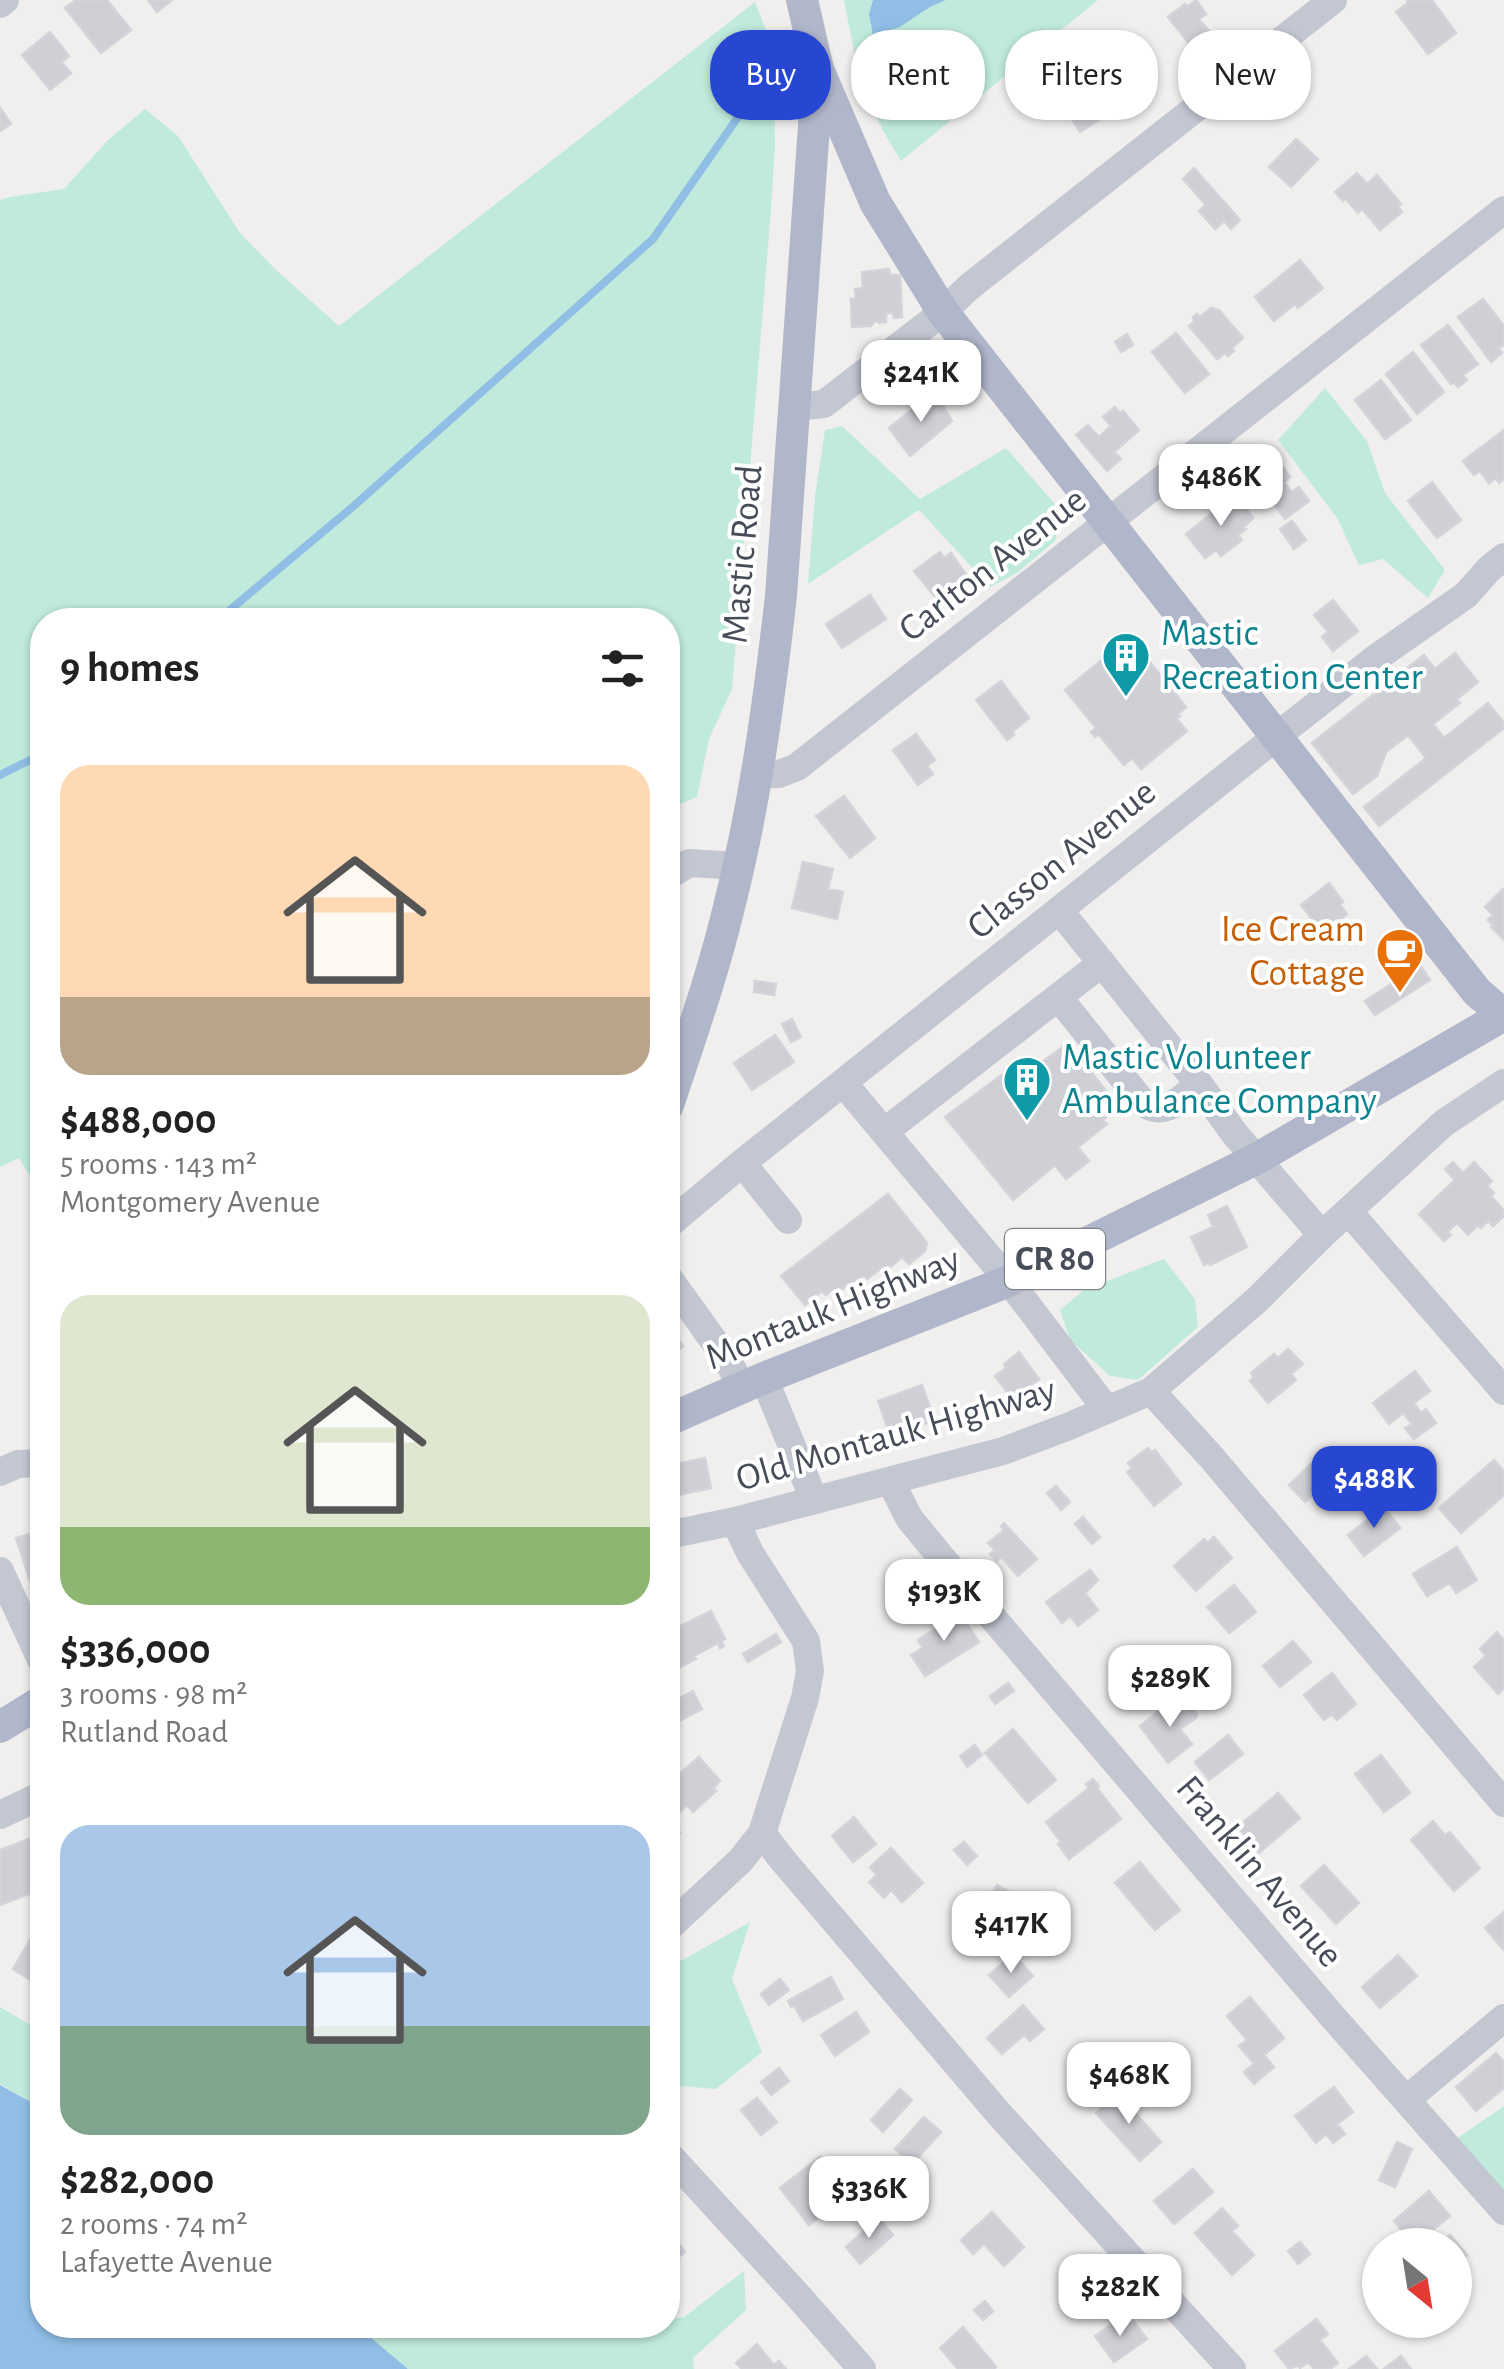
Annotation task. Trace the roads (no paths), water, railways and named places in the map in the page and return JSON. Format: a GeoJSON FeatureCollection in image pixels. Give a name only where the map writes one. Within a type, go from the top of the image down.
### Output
{"type":"FeatureCollection","features":[{"type":"Feature","properties":{"kind":"main road","name":"Mastic Road"},"geometry":{"type":"LineString","coordinates":[[802,0],[809,30]]}},
{"type":"Feature","properties":{"kind":"main road"},"geometry":{"type":"LineString","coordinates":[[831,99],[875,202],[943,312],[1477,992],[1504,1015]]}},
{"type":"Feature","properties":{"kind":"main road","name":"Mastic Road"},"geometry":{"type":"LineString","coordinates":[[680,1067],[715,959],[739,866],[768,701],[781,596],[814,120]]}},
{"type":"Feature","properties":{"kind":"main road","name":"Montauk Highway"},"geometry":{"type":"LineString","coordinates":[[680,1415],[1008,1281],[1258,1158],[1504,1015]]}},
{"type":"Feature","properties":{"kind":"main road"},"geometry":{"type":"LineString","coordinates":[[0,1727],[30,1708]]}},
{"type":"Feature","properties":{"kind":"street"},"geometry":{"type":"LineString","coordinates":[[795,407],[824,404],[1333,0]]}},
{"type":"Feature","properties":{"kind":"street","name":"Carlton Avenue"},"geometry":{"type":"LineString","coordinates":[[756,775],[779,774],[798,767],[1504,210]]}},
{"type":"Feature","properties":{"kind":"street","name":"Classon Avenue"},"geometry":{"type":"LineString","coordinates":[[680,1216],[1376,658],[1499,572]]}},
{"type":"Feature","properties":{"kind":"street"},"geometry":{"type":"LineString","coordinates":[[680,869],[689,863],[739,866]]}},
{"type":"Feature","properties":{"kind":"street"},"geometry":{"type":"LineString","coordinates":[[1059,910],[1234,1134],[1322,1235]]}},
{"type":"Feature","properties":{"kind":"street"},"geometry":{"type":"LineString","coordinates":[[884,1132],[1102,963]]}},
{"type":"Feature","properties":{"kind":"street"},"geometry":{"type":"LineString","coordinates":[[1059,998],[1143,1104],[1154,1110],[1167,1109],[1198,1084]]}},
{"type":"Feature","properties":{"kind":"street","name":"Old Montauk Highway"},"geometry":{"type":"LineString","coordinates":[[680,1533],[735,1522],[1004,1451],[1151,1391],[1258,1298],[1444,1123],[1504,1083]]}},
{"type":"Feature","properties":{"kind":"street"},"geometry":{"type":"LineString","coordinates":[[844,1084],[1008,1281],[1107,1410]]}},
{"type":"Feature","properties":{"kind":"street"},"geometry":{"type":"LineString","coordinates":[[742,1163],[788,1220]]}},
{"type":"Feature","properties":{"kind":"street"},"geometry":{"type":"LineString","coordinates":[[1348,1211],[1504,1391]]}},
{"type":"Feature","properties":{"kind":"street"},"geometry":{"type":"LineString","coordinates":[[680,1294],[726,1358],[754,1383],[814,1500]]}},
{"type":"Feature","properties":{"kind":"street"},"geometry":{"type":"LineString","coordinates":[[1151,1391],[1504,1803]]}},
{"type":"Feature","properties":{"kind":"street"},"geometry":{"type":"LineString","coordinates":[[0,1472],[30,1464]]}},
{"type":"Feature","properties":{"kind":"street","name":"Franklin Avenue"},"geometry":{"type":"LineString","coordinates":[[891,1482],[910,1518],[942,1557],[1332,2016],[1504,2211]]}},
{"type":"Feature","properties":{"kind":"street"},"geometry":{"type":"LineString","coordinates":[[680,1917],[741,1860],[762,1832],[810,1672],[806,1641],[735,1522]]}},
{"type":"Feature","properties":{"kind":"street"},"geometry":{"type":"LineString","coordinates":[[0,1571],[30,1636]]}},
{"type":"Feature","properties":{"kind":"street"},"geometry":{"type":"LineString","coordinates":[[0,1814],[30,1800]]}},
{"type":"Feature","properties":{"kind":"street"},"geometry":{"type":"LineString","coordinates":[[762,1832],[1000,2115],[1232,2369]]}},
{"type":"Feature","properties":{"kind":"street"},"geometry":{"type":"LineString","coordinates":[[1406,2100],[1504,2018]]}},
{"type":"Feature","properties":{"kind":"street"},"geometry":{"type":"LineString","coordinates":[[680,2167],[862,2369]]}},
{"type":"Feature","properties":{"kind":"water"},"geometry":{"type":"Polygon","coordinates":[[[873,0],[946,0],[890,30],[872,30],[869,14],[873,0]]]}},
{"type":"Feature","properties":{"kind":"water"},"geometry":{"type":"Polygon","coordinates":[[[0,2085],[30,2101],[30,2338],[371,2338],[408,2369],[0,2369],[0,2085]]]}},
{"type":"Feature","properties":{"kind":"waterway"},"geometry":{"type":"LineString","coordinates":[[232,608],[356,504],[653,239],[736,120]]}},
{"type":"Feature","properties":{"kind":"waterway"},"geometry":{"type":"LineString","coordinates":[[0,775],[30,760]]}},
{"type":"Feature","properties":{"kind":"place","name":"Mastic Recreation Center"},"geometry":{"type":"Point","coordinates":[1126,698]}},
{"type":"Feature","properties":{"kind":"place","name":"Ice Cream Cottage"},"geometry":{"type":"Point","coordinates":[1400,994]}},
{"type":"Feature","properties":{"kind":"place","name":"Mastic Volunteer Ambulance Company"},"geometry":{"type":"Point","coordinates":[1027,1122]}}]}
